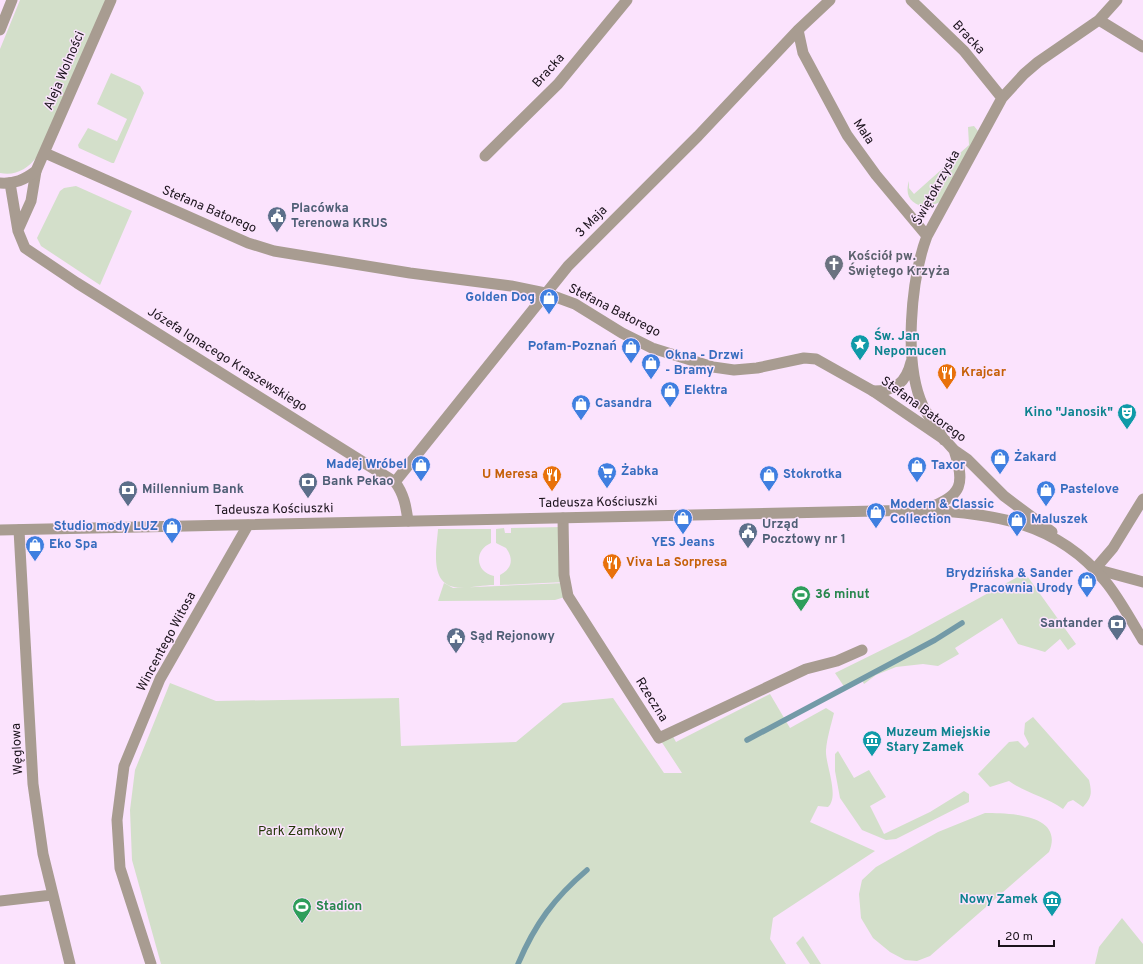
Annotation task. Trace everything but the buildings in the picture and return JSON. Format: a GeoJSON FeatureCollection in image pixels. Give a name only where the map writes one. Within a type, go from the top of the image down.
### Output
{"type":"FeatureCollection","features":[{"type":"Feature","properties":{"kind":"street"},"geometry":{"type":"LineString","coordinates":[[0,30],[12,0]]}},
{"type":"Feature","properties":{"kind":"street","name":"Aleja Wolności"},"geometry":{"type":"LineString","coordinates":[[36,171],[111,0]]}},
{"type":"Feature","properties":{"kind":"street","name":"Bracka"},"geometry":{"type":"LineString","coordinates":[[486,156],[558,84],[626,0]]}},
{"type":"Feature","properties":{"kind":"street","name":"3 Maja"},"geometry":{"type":"LineString","coordinates":[[395,482],[568,266],[698,136],[798,30],[830,0]]}},
{"type":"Feature","properties":{"kind":"street","name":"Bracka"},"geometry":{"type":"LineString","coordinates":[[911,0],[964,51],[1002,98]]}},
{"type":"Feature","properties":{"kind":"street","name":"Świętokrzyska"},"geometry":{"type":"LineString","coordinates":[[945,440],[923,406],[915,379],[912,360],[913,305],[916,276],[920,255],[927,236],[1002,98],[1024,74],[1038,62],[1099,20],[1117,0]]}},
{"type":"Feature","properties":{"kind":"street"},"geometry":{"type":"LineString","coordinates":[[1099,20],[1143,47]]}},
{"type":"Feature","properties":{"kind":"street","name":"Mała"},"geometry":{"type":"LineString","coordinates":[[798,30],[803,53],[847,136],[876,175],[927,236]]}},
{"type":"Feature","properties":{"kind":"street","name":"Stefana Batorego"},"geometry":{"type":"LineString","coordinates":[[45,153],[227,234],[274,251],[410,273],[510,286],[545,293],[574,304],[622,334],[652,348],[713,367],[734,370],[757,368],[804,358],[812,358],[827,364],[873,391],[945,440],[954,450],[967,459],[1004,496],[1048,528],[1058,538]]}},
{"type":"Feature","properties":{"kind":"street"},"geometry":{"type":"LineString","coordinates":[[18,231],[5,183],[24,180],[36,171]]}},
{"type":"Feature","properties":{"kind":"street"},"geometry":{"type":"LineString","coordinates":[[18,231],[31,201],[36,171]]}},
{"type":"Feature","properties":{"kind":"street","name":"Józefa Ignacego Kraszewskiego"},"geometry":{"type":"LineString","coordinates":[[18,231],[25,248],[77,283],[395,482],[401,490],[405,500],[408,521]]}},
{"type":"Feature","properties":{"kind":"street"},"geometry":{"type":"LineString","coordinates":[[873,391],[887,391],[895,387],[904,379],[909,371],[912,360]]}},
{"type":"Feature","properties":{"kind":"street"},"geometry":{"type":"LineString","coordinates":[[922,510],[943,503],[953,496],[957,489],[961,477],[954,450]]}},
{"type":"Feature","properties":{"kind":"street"},"geometry":{"type":"LineString","coordinates":[[1143,499],[1106,558],[1095,569],[1143,582]]}},
{"type":"Feature","properties":{"kind":"street","name":"Tadeusza Kościuszki"},"geometry":{"type":"LineString","coordinates":[[0,530],[922,510],[959,512],[991,516],[1024,525],[1058,538],[1095,569],[1106,582],[1143,640]]}},
{"type":"Feature","properties":{"kind":"street","name":"Rzeczna"},"geometry":{"type":"LineString","coordinates":[[563,518],[564,575],[568,596],[659,738],[806,669],[837,662],[862,650]]}},
{"type":"Feature","properties":{"kind":"street","name":"Wincentego Witosa"},"geometry":{"type":"LineString","coordinates":[[151,964],[120,868],[117,820],[124,766],[160,679],[248,525]]}},
{"type":"Feature","properties":{"kind":"street","name":"Węglowa"},"geometry":{"type":"LineString","coordinates":[[18,530],[34,784],[43,854],[70,964]]}},
{"type":"Feature","properties":{"kind":"street"},"geometry":{"type":"LineString","coordinates":[[0,901],[52,895]]}},
{"type":"Feature","properties":{"kind":"green space"},"geometry":{"type":"Polygon","coordinates":[[[20,0],[106,0],[37,157],[21,171],[6,174],[0,173],[0,49],[20,0]]]}},
{"type":"Feature","properties":{"kind":"green space"},"geometry":{"type":"Polygon","coordinates":[[[111,73],[140,86],[144,93],[114,163],[79,148],[78,145],[88,128],[117,141],[127,119],[97,104],[111,73]]]}},
{"type":"Feature","properties":{"kind":"green space"},"geometry":{"type":"Polygon","coordinates":[[[974,126],[978,131],[975,139],[940,202],[927,208],[913,202],[910,199],[908,191],[909,181],[909,188],[914,194],[969,145],[968,127],[974,126]]]}},
{"type":"Feature","properties":{"kind":"green space"},"geometry":{"type":"Polygon","coordinates":[[[76,186],[132,211],[100,285],[41,246],[37,238],[60,191],[64,188],[76,186]]]}},
{"type":"Feature","properties":{"kind":"green space"},"geometry":{"type":"Polygon","coordinates":[[[562,527],[564,582],[500,585],[500,575],[507,570],[511,560],[509,552],[506,548],[496,543],[496,529],[504,528],[505,533],[511,533],[511,528],[562,527]]]}},
{"type":"Feature","properties":{"kind":"green space"},"geometry":{"type":"Polygon","coordinates":[[[438,529],[491,529],[491,543],[485,546],[479,555],[479,561],[483,570],[494,576],[494,585],[454,587],[446,584],[441,578],[436,563],[438,529]]]}},
{"type":"Feature","properties":{"kind":"green space"},"geometry":{"type":"Polygon","coordinates":[[[1025,573],[1076,644],[1068,650],[1060,639],[1045,652],[1018,644],[1002,618],[955,648],[959,654],[938,666],[923,664],[896,667],[876,675],[864,684],[861,678],[845,688],[835,673],[908,637],[1025,573]]]}},
{"type":"Feature","properties":{"kind":"green space"},"geometry":{"type":"Polygon","coordinates":[[[444,583],[453,588],[565,583],[568,596],[555,600],[438,601],[444,583]]]}},
{"type":"Feature","properties":{"kind":"green space","name":"Park Zamkowy"},"geometry":{"type":"Polygon","coordinates":[[[170,683],[216,701],[399,698],[401,746],[516,742],[563,703],[613,698],[664,773],[682,773],[659,738],[671,733],[676,742],[770,694],[790,728],[826,708],[834,713],[826,750],[833,795],[828,807],[818,806],[810,822],[875,851],[773,918],[770,939],[786,964],[161,964],[132,860],[130,810],[135,770],[170,683]]]}},
{"type":"Feature","properties":{"kind":"green space"},"geometry":{"type":"Polygon","coordinates":[[[1033,717],[1089,780],[1091,788],[1090,795],[1083,807],[1073,800],[1068,802],[1063,809],[1009,781],[990,787],[978,774],[1009,742],[1018,741],[1025,748],[1029,744],[1024,734],[1025,723],[1033,717]]]}},
{"type":"Feature","properties":{"kind":"green space"},"geometry":{"type":"Polygon","coordinates":[[[838,751],[854,778],[869,770],[886,797],[870,806],[884,834],[930,812],[964,791],[969,794],[969,802],[896,839],[886,840],[862,830],[840,798],[835,771],[835,754],[838,751]]]}},
{"type":"Feature","properties":{"kind":"green space"},"geometry":{"type":"Polygon","coordinates":[[[985,813],[1020,815],[1032,818],[1042,823],[1049,830],[1052,839],[1049,852],[930,956],[917,961],[905,960],[890,952],[873,938],[861,918],[859,894],[862,880],[876,867],[938,832],[985,813]]]}},
{"type":"Feature","properties":{"kind":"green space"},"geometry":{"type":"Polygon","coordinates":[[[1122,918],[1143,944],[1143,964],[1095,964],[1099,947],[1122,918]]]}},
{"type":"Feature","properties":{"kind":"green space"},"geometry":{"type":"Polygon","coordinates":[[[803,936],[821,964],[810,964],[796,943],[803,936]]]}},
{"type":"Feature","properties":{"kind":"waterway"},"geometry":{"type":"LineString","coordinates":[[747,740],[935,640],[962,623]]}},
{"type":"Feature","properties":{"kind":"waterway"},"geometry":{"type":"LineString","coordinates":[[518,964],[531,936],[546,912],[575,880],[587,870]]}},
{"type":"Feature","properties":{"kind":"place","name":"Placówka Terenowa KRUS"},"geometry":{"type":"Point","coordinates":[277,233]}},
{"type":"Feature","properties":{"kind":"place","name":"Kościół pw. Świętego Krzyża"},"geometry":{"type":"Point","coordinates":[834,281]}},
{"type":"Feature","properties":{"kind":"place","name":"Golden Dog"},"geometry":{"type":"Point","coordinates":[549,315]}},
{"type":"Feature","properties":{"kind":"place","name":"Św. Jan Nepomucen"},"geometry":{"type":"Point","coordinates":[860,361]}},
{"type":"Feature","properties":{"kind":"place","name":"Pofam-Poznań"},"geometry":{"type":"Point","coordinates":[631,364]}},
{"type":"Feature","properties":{"kind":"place","name":"Okna - Drzwi - Bramy"},"geometry":{"type":"Point","coordinates":[651,380]}},
{"type":"Feature","properties":{"kind":"place","name":"Krajcar"},"geometry":{"type":"Point","coordinates":[947,390]}},
{"type":"Feature","properties":{"kind":"place","name":"Elektra"},"geometry":{"type":"Point","coordinates":[670,408]}},
{"type":"Feature","properties":{"kind":"place","name":"Casandra"},"geometry":{"type":"Point","coordinates":[581,421]}},
{"type":"Feature","properties":{"kind":"place","name":"Kino \"Janosik\""},"geometry":{"type":"Point","coordinates":[1127,430]}},
{"type":"Feature","properties":{"kind":"place","name":"Żakard"},"geometry":{"type":"Point","coordinates":[1000,475]}},
{"type":"Feature","properties":{"kind":"place","name":"Madej Wróbel"},"geometry":{"type":"Point","coordinates":[421,482]}},
{"type":"Feature","properties":{"kind":"place","name":"Taxor"},"geometry":{"type":"Point","coordinates":[917,483]}},
{"type":"Feature","properties":{"kind":"place","name":"Żabka"},"geometry":{"type":"Point","coordinates":[607,489]}},
{"type":"Feature","properties":{"kind":"place","name":"U Meresa"},"geometry":{"type":"Point","coordinates":[552,492]}},
{"type":"Feature","properties":{"kind":"place","name":"Stokrotka"},"geometry":{"type":"Point","coordinates":[769,492]}},
{"type":"Feature","properties":{"kind":"place","name":"Bank Pekao"},"geometry":{"type":"Point","coordinates":[308,499]}},
{"type":"Feature","properties":{"kind":"place","name":"Millennium Bank"},"geometry":{"type":"Point","coordinates":[128,507]}},
{"type":"Feature","properties":{"kind":"place","name":"Pastelove"},"geometry":{"type":"Point","coordinates":[1046,507]}},
{"type":"Feature","properties":{"kind":"place","name":"Modern & Classic Collection"},"geometry":{"type":"Point","coordinates":[876,529]}},
{"type":"Feature","properties":{"kind":"place","name":"YES Jeans"},"geometry":{"type":"Point","coordinates":[683,535]}},
{"type":"Feature","properties":{"kind":"place","name":"Maluszek"},"geometry":{"type":"Point","coordinates":[1017,537]}},
{"type":"Feature","properties":{"kind":"place","name":"Studio mody LUZ"},"geometry":{"type":"Point","coordinates":[172,544]}},
{"type":"Feature","properties":{"kind":"place","name":"Urząd Pocztowy nr 1"},"geometry":{"type":"Point","coordinates":[748,549]}},
{"type":"Feature","properties":{"kind":"place","name":"Eko Spa"},"geometry":{"type":"Point","coordinates":[35,562]}},
{"type":"Feature","properties":{"kind":"place","name":"Viva La Sorpresa"},"geometry":{"type":"Point","coordinates":[612,580]}},
{"type":"Feature","properties":{"kind":"place","name":"Brydzińska & Sander Pracownia Urody"},"geometry":{"type":"Point","coordinates":[1087,598]}},
{"type":"Feature","properties":{"kind":"place","name":"36 minut"},"geometry":{"type":"Point","coordinates":[801,612]}},
{"type":"Feature","properties":{"kind":"place","name":"Santander"},"geometry":{"type":"Point","coordinates":[1117,641]}},
{"type":"Feature","properties":{"kind":"place","name":"Sąd Rejonowy"},"geometry":{"type":"Point","coordinates":[456,654]}},
{"type":"Feature","properties":{"kind":"place","name":"Muzeum Miejskie Stary Zamek"},"geometry":{"type":"Point","coordinates":[872,757]}},
{"type":"Feature","properties":{"kind":"place","name":"Nowy Zamek"},"geometry":{"type":"Point","coordinates":[1052,917]}},
{"type":"Feature","properties":{"kind":"place","name":"Stadion"},"geometry":{"type":"Point","coordinates":[302,924]}}]}
